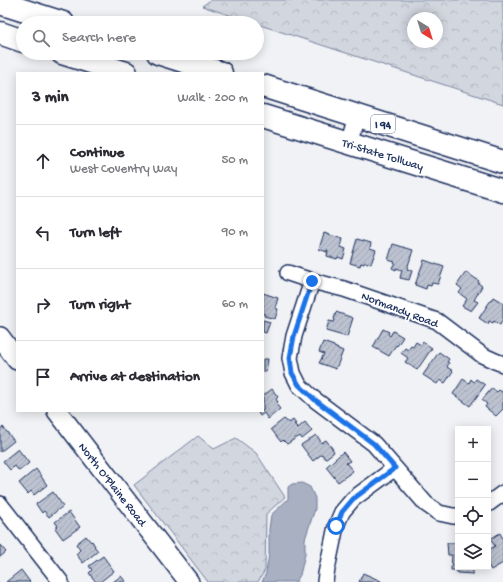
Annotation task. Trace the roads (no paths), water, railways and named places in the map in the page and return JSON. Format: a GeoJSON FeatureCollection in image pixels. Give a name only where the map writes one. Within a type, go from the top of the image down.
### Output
{"type":"FeatureCollection","features":[{"type":"Feature","properties":{"kind":"highway"},"geometry":{"type":"LineString","coordinates":[[0,3],[41,16]]}},
{"type":"Feature","properties":{"kind":"highway"},"geometry":{"type":"LineString","coordinates":[[0,34],[16,39]]}},
{"type":"Feature","properties":{"kind":"highway"},"geometry":{"type":"LineString","coordinates":[[84,60],[123,72]]}},
{"type":"Feature","properties":{"kind":"highway"},"geometry":{"type":"LineString","coordinates":[[180,60],[218,72]]}},
{"type":"Feature","properties":{"kind":"highway","name":"I 94"},"geometry":{"type":"LineString","coordinates":[[264,86],[503,162]]}},
{"type":"Feature","properties":{"kind":"highway","name":"Tri-State Tollway"},"geometry":{"type":"LineString","coordinates":[[264,116],[503,191]]}},
{"type":"Feature","properties":{"kind":"main road"},"geometry":{"type":"LineString","coordinates":[[0,338],[16,359]]}},
{"type":"Feature","properties":{"kind":"main road","name":"North O'Plaine Road"},"geometry":{"type":"LineString","coordinates":[[58,412],[189,582]]}},
{"type":"Feature","properties":{"kind":"street"},"geometry":{"type":"LineString","coordinates":[[349,143],[357,116]]}},
{"type":"Feature","properties":{"kind":"street","name":"Normandy Road"},"geometry":{"type":"LineString","coordinates":[[288,273],[312,281],[344,288],[437,321],[482,354],[503,364]]}},
{"type":"Feature","properties":{"kind":"street"},"geometry":{"type":"LineString","coordinates":[[312,281],[294,336],[290,358],[292,373],[299,385],[341,420],[374,444],[426,504],[439,513],[455,516]]}},
{"type":"Feature","properties":{"kind":"street"},"geometry":{"type":"LineString","coordinates":[[325,582],[336,526],[342,512],[353,499],[395,468]]}},
{"type":"Feature","properties":{"kind":"street"},"geometry":{"type":"LineString","coordinates":[[491,502],[503,493]]}},
{"type":"Feature","properties":{"kind":"street"},"geometry":{"type":"LineString","coordinates":[[0,504],[61,582]]}},
{"type":"Feature","properties":{"kind":"water"},"geometry":{"type":"Polygon","coordinates":[[[302,483],[310,487],[315,498],[315,509],[305,539],[305,554],[300,575],[296,582],[262,582],[266,573],[269,554],[269,529],[271,515],[288,499],[288,487],[292,484],[302,483]]]}}]}
